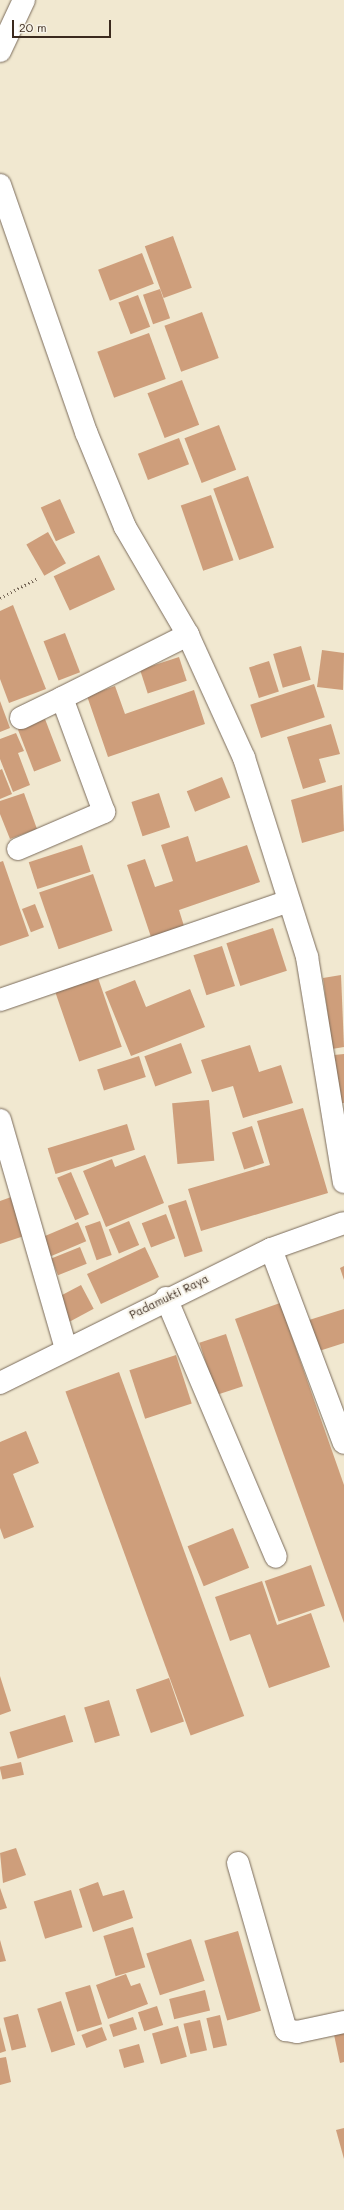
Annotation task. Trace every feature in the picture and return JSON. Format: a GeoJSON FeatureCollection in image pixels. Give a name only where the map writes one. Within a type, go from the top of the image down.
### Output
{"type":"FeatureCollection","features":[{"type":"Feature","properties":{"kind":"street"},"geometry":{"type":"LineString","coordinates":[[0,51],[24,0]]}},
{"type":"Feature","properties":{"kind":"street"},"geometry":{"type":"LineString","coordinates":[[0,185],[86,432],[125,527],[188,635],[244,758],[307,957],[344,1182]]}},
{"type":"Feature","properties":{"kind":"street"},"geometry":{"type":"LineString","coordinates":[[21,718],[188,635]]}},
{"type":"Feature","properties":{"kind":"street"},"geometry":{"type":"LineString","coordinates":[[18,849],[104,812],[62,698]]}},
{"type":"Feature","properties":{"kind":"street"},"geometry":{"type":"LineString","coordinates":[[0,1000],[289,901]]}},
{"type":"Feature","properties":{"kind":"street"},"geometry":{"type":"LineString","coordinates":[[0,1120],[66,1349]]}},
{"type":"Feature","properties":{"kind":"street","name":"Padamukti Raya"},"geometry":{"type":"LineString","coordinates":[[0,1384],[66,1349],[170,1307],[344,1223]]}},
{"type":"Feature","properties":{"kind":"street"},"geometry":{"type":"LineString","coordinates":[[274,1256],[344,1443]]}},
{"type":"Feature","properties":{"kind":"street"},"geometry":{"type":"LineString","coordinates":[[170,1307],[276,1557]]}},
{"type":"Feature","properties":{"kind":"street"},"geometry":{"type":"LineString","coordinates":[[238,1863],[286,2030],[297,2032],[344,2022]]}},
{"type":"Feature","properties":{"kind":"path"},"geometry":{"type":"LineString","coordinates":[[0,598],[38,578]]}},
{"type":"Feature","properties":{"kind":"building"},"geometry":{"type":"Polygon","coordinates":[[[173,236],[192,288],[164,298],[145,246],[173,236]]]}},
{"type":"Feature","properties":{"kind":"building"},"geometry":{"type":"Polygon","coordinates":[[[142,253],[154,284],[110,301],[98,270],[142,253]]]}},
{"type":"Feature","properties":{"kind":"building"},"geometry":{"type":"Polygon","coordinates":[[[160,289],[170,318],[153,324],[143,295],[160,289]]]}},
{"type":"Feature","properties":{"kind":"building"},"geometry":{"type":"Polygon","coordinates":[[[138,295],[150,327],[131,334],[118,303],[138,295]]]}},
{"type":"Feature","properties":{"kind":"building"},"geometry":{"type":"Polygon","coordinates":[[[202,312],[219,358],[181,372],[164,326],[202,312]]]}},
{"type":"Feature","properties":{"kind":"building"},"geometry":{"type":"Polygon","coordinates":[[[149,333],[166,379],[114,398],[97,352],[149,333]]]}},
{"type":"Feature","properties":{"kind":"building"},"geometry":{"type":"Polygon","coordinates":[[[182,380],[199,425],[165,438],[147,393],[182,380]]]}},
{"type":"Feature","properties":{"kind":"building"},"geometry":{"type":"Polygon","coordinates":[[[219,425],[236,470],[202,483],[184,438],[219,425]]]}},
{"type":"Feature","properties":{"kind":"building"},"geometry":{"type":"Polygon","coordinates":[[[179,438],[189,464],[148,480],[138,454],[179,438]]]}},
{"type":"Feature","properties":{"kind":"building"},"geometry":{"type":"Polygon","coordinates":[[[248,476],[274,547],[239,560],[213,489],[248,476]]]}},
{"type":"Feature","properties":{"kind":"building"},"geometry":{"type":"Polygon","coordinates":[[[211,495],[233,560],[203,571],[181,505],[211,495]]]}},
{"type":"Feature","properties":{"kind":"building"},"geometry":{"type":"Polygon","coordinates":[[[60,499],[75,533],[56,541],[41,508],[60,499]]]}},
{"type":"Feature","properties":{"kind":"building"},"geometry":{"type":"Polygon","coordinates":[[[48,532],[66,563],[44,576],[26,544],[48,532]]]}},
{"type":"Feature","properties":{"kind":"building"},"geometry":{"type":"Polygon","coordinates":[[[99,555],[115,589],[70,611],[54,576],[99,555]]]}},
{"type":"Feature","properties":{"kind":"building"},"geometry":{"type":"Polygon","coordinates":[[[13,605],[46,689],[9,703],[0,679],[0,611],[13,605]]]}},
{"type":"Feature","properties":{"kind":"building"},"geometry":{"type":"Polygon","coordinates":[[[65,633],[80,672],[59,680],[44,641],[65,633]]]}},
{"type":"Feature","properties":{"kind":"building"},"geometry":{"type":"Polygon","coordinates":[[[301,646],[311,680],[283,688],[273,654],[301,646]]]}},
{"type":"Feature","properties":{"kind":"building"},"geometry":{"type":"Polygon","coordinates":[[[322,650],[344,653],[343,690],[317,687],[322,650]]]}},
{"type":"Feature","properties":{"kind":"building"},"geometry":{"type":"Polygon","coordinates":[[[179,657],[187,681],[148,693],[140,670],[179,657]]]}},
{"type":"Feature","properties":{"kind":"building"},"geometry":{"type":"Polygon","coordinates":[[[269,661],[279,691],[259,698],[249,667],[269,661]]]}},
{"type":"Feature","properties":{"kind":"building"},"geometry":{"type":"Polygon","coordinates":[[[314,684],[325,717],[261,738],[250,705],[314,684]]]}},
{"type":"Feature","properties":{"kind":"building"},"geometry":{"type":"Polygon","coordinates":[[[115,686],[125,714],[194,690],[205,724],[108,757],[87,696],[115,686]]]}},
{"type":"Feature","properties":{"kind":"building"},"geometry":{"type":"Polygon","coordinates":[[[0,701],[10,728],[0,732],[0,701]]]}},
{"type":"Feature","properties":{"kind":"building"},"geometry":{"type":"Polygon","coordinates":[[[45,719],[61,761],[34,771],[18,729],[45,719]]]}},
{"type":"Feature","properties":{"kind":"building"},"geometry":{"type":"Polygon","coordinates":[[[331,724],[340,754],[319,759],[326,782],[303,789],[287,737],[331,724]]]}},
{"type":"Feature","properties":{"kind":"building"},"geometry":{"type":"Polygon","coordinates":[[[16,733],[24,751],[18,753],[30,785],[13,792],[0,759],[0,739],[16,733]]]}},
{"type":"Feature","properties":{"kind":"building"},"geometry":{"type":"Polygon","coordinates":[[[2,769],[12,794],[0,799],[0,770],[2,769]]]}},
{"type":"Feature","properties":{"kind":"building"},"geometry":{"type":"Polygon","coordinates":[[[222,777],[230,797],[195,812],[187,791],[222,777]]]}},
{"type":"Feature","properties":{"kind":"building"},"geometry":{"type":"Polygon","coordinates":[[[342,785],[344,831],[302,843],[291,800],[342,785]]]}},
{"type":"Feature","properties":{"kind":"building"},"geometry":{"type":"Polygon","coordinates":[[[24,793],[37,829],[10,839],[0,814],[0,801],[24,793]]]}},
{"type":"Feature","properties":{"kind":"building"},"geometry":{"type":"Polygon","coordinates":[[[159,793],[170,827],[143,836],[131,802],[159,793]]]}},
{"type":"Feature","properties":{"kind":"building"},"geometry":{"type":"Polygon","coordinates":[[[188,836],[196,862],[247,845],[260,882],[179,910],[184,926],[151,937],[127,865],[145,859],[155,887],[173,881],[161,845],[188,836]]]}},
{"type":"Feature","properties":{"kind":"building"},"geometry":{"type":"Polygon","coordinates":[[[82,845],[91,872],[37,889],[29,862],[82,845]]]}},
{"type":"Feature","properties":{"kind":"building"},"geometry":{"type":"Polygon","coordinates":[[[3,861],[29,936],[0,946],[0,862],[3,861]]]}},
{"type":"Feature","properties":{"kind":"building"},"geometry":{"type":"Polygon","coordinates":[[[93,874],[113,931],[59,949],[39,893],[93,874]]]}},
{"type":"Feature","properties":{"kind":"building"},"geometry":{"type":"Polygon","coordinates":[[[35,904],[44,927],[31,932],[22,909],[35,904]]]}},
{"type":"Feature","properties":{"kind":"building"},"geometry":{"type":"Polygon","coordinates":[[[273,928],[287,971],[240,986],[226,943],[273,928]]]}},
{"type":"Feature","properties":{"kind":"building"},"geometry":{"type":"Polygon","coordinates":[[[222,946],[235,986],[206,995],[193,955],[222,946]]]}},
{"type":"Feature","properties":{"kind":"building"},"geometry":{"type":"Polygon","coordinates":[[[97,975],[122,1047],[79,1062],[54,990],[97,975]]]}},
{"type":"Feature","properties":{"kind":"building"},"geometry":{"type":"Polygon","coordinates":[[[341,975],[344,1047],[332,1049],[323,978],[341,975]]]}},
{"type":"Feature","properties":{"kind":"building"},"geometry":{"type":"Polygon","coordinates":[[[135,980],[146,1007],[190,989],[205,1027],[131,1056],[105,992],[135,980]]]}},
{"type":"Feature","properties":{"kind":"building"},"geometry":{"type":"Polygon","coordinates":[[[181,1043],[192,1073],[155,1086],[144,1056],[181,1043]]]}},
{"type":"Feature","properties":{"kind":"building"},"geometry":{"type":"Polygon","coordinates":[[[250,1045],[259,1072],[281,1065],[293,1103],[243,1118],[233,1086],[212,1092],[201,1060],[250,1045]]]}},
{"type":"Feature","properties":{"kind":"building"},"geometry":{"type":"Polygon","coordinates":[[[344,1054],[344,1103],[342,1103],[334,1055],[344,1054]]]}},
{"type":"Feature","properties":{"kind":"building"},"geometry":{"type":"Polygon","coordinates":[[[139,1056],[146,1077],[104,1091],[97,1070],[139,1056]]]}},
{"type":"Feature","properties":{"kind":"building"},"geometry":{"type":"Polygon","coordinates":[[[209,1100],[214,1161],[177,1164],[172,1103],[209,1100]]]}},
{"type":"Feature","properties":{"kind":"building"},"geometry":{"type":"Polygon","coordinates":[[[303,1108],[328,1193],[201,1231],[188,1189],[270,1165],[257,1121],[303,1108]]]}},
{"type":"Feature","properties":{"kind":"building"},"geometry":{"type":"Polygon","coordinates":[[[127,1124],[135,1150],[56,1174],[48,1148],[127,1124]]]}},
{"type":"Feature","properties":{"kind":"building"},"geometry":{"type":"Polygon","coordinates":[[[252,1126],[264,1163],[244,1170],[232,1132],[252,1126]]]}},
{"type":"Feature","properties":{"kind":"building"},"geometry":{"type":"Polygon","coordinates":[[[145,1155],[164,1203],[106,1227],[83,1171],[112,1159],[115,1167],[145,1155]]]}},
{"type":"Feature","properties":{"kind":"building"},"geometry":{"type":"Polygon","coordinates":[[[71,1172],[89,1214],[75,1220],[57,1178],[71,1172]]]}},
{"type":"Feature","properties":{"kind":"building"},"geometry":{"type":"Polygon","coordinates":[[[14,1196],[27,1235],[0,1244],[0,1201],[14,1196]]]}},
{"type":"Feature","properties":{"kind":"building"},"geometry":{"type":"Polygon","coordinates":[[[186,1200],[203,1251],[185,1257],[168,1206],[186,1200]]]}},
{"type":"Feature","properties":{"kind":"building"},"geometry":{"type":"Polygon","coordinates":[[[166,1214],[175,1238],[151,1248],[142,1223],[166,1214]]]}},
{"type":"Feature","properties":{"kind":"building"},"geometry":{"type":"Polygon","coordinates":[[[100,1221],[112,1255],[97,1260],[85,1226],[100,1221]]]}},
{"type":"Feature","properties":{"kind":"building"},"geometry":{"type":"Polygon","coordinates":[[[129,1221],[139,1245],[119,1254],[109,1230],[129,1221]]]}},
{"type":"Feature","properties":{"kind":"building"},"geometry":{"type":"Polygon","coordinates":[[[78,1222],[86,1241],[48,1257],[40,1238],[78,1222]]]}},
{"type":"Feature","properties":{"kind":"building"},"geometry":{"type":"Polygon","coordinates":[[[80,1247],[87,1264],[58,1275],[51,1259],[80,1247]]]}},
{"type":"Feature","properties":{"kind":"building"},"geometry":{"type":"Polygon","coordinates":[[[145,1247],[159,1277],[101,1304],[87,1274],[145,1247]]]}},
{"type":"Feature","properties":{"kind":"building"},"geometry":{"type":"Polygon","coordinates":[[[344,1266],[344,1280],[340,1268],[344,1266]]]}},
{"type":"Feature","properties":{"kind":"building"},"geometry":{"type":"Polygon","coordinates":[[[81,1285],[94,1309],[66,1323],[54,1300],[81,1285]]]}},
{"type":"Feature","properties":{"kind":"building"},"geometry":{"type":"Polygon","coordinates":[[[280,1303],[344,1485],[344,1623],[235,1319],[280,1303]]]}},
{"type":"Feature","properties":{"kind":"building"},"geometry":{"type":"Polygon","coordinates":[[[344,1309],[344,1343],[319,1351],[309,1320],[344,1309]]]}},
{"type":"Feature","properties":{"kind":"building"},"geometry":{"type":"Polygon","coordinates":[[[226,1334],[243,1386],[216,1395],[199,1343],[226,1334]]]}},
{"type":"Feature","properties":{"kind":"building"},"geometry":{"type":"Polygon","coordinates":[[[176,1355],[192,1404],[145,1419],[129,1370],[176,1355]]]}},
{"type":"Feature","properties":{"kind":"building"},"geometry":{"type":"Polygon","coordinates":[[[119,1372],[244,1716],[191,1735],[65,1391],[119,1372]]]}},
{"type":"Feature","properties":{"kind":"building"},"geometry":{"type":"Polygon","coordinates":[[[26,1431],[39,1463],[13,1474],[34,1527],[4,1539],[0,1528],[0,1442],[26,1431]]]}},
{"type":"Feature","properties":{"kind":"building"},"geometry":{"type":"Polygon","coordinates":[[[233,1528],[249,1568],[204,1586],[188,1546],[233,1528]]]}},
{"type":"Feature","properties":{"kind":"building"},"geometry":{"type":"Polygon","coordinates":[[[311,1565],[325,1606],[279,1622],[265,1581],[311,1565]]]}},
{"type":"Feature","properties":{"kind":"building"},"geometry":{"type":"Polygon","coordinates":[[[262,1581],[277,1625],[311,1613],[330,1667],[269,1688],[250,1634],[230,1641],[215,1597],[262,1581]]]}},
{"type":"Feature","properties":{"kind":"building"},"geometry":{"type":"Polygon","coordinates":[[[0,1676],[11,1711],[0,1715],[0,1676]]]}},
{"type":"Feature","properties":{"kind":"building"},"geometry":{"type":"Polygon","coordinates":[[[169,1678],[184,1721],[151,1733],[136,1689],[169,1678]]]}},
{"type":"Feature","properties":{"kind":"building"},"geometry":{"type":"Polygon","coordinates":[[[109,1700],[120,1735],[95,1743],[84,1708],[109,1700]]]}},
{"type":"Feature","properties":{"kind":"building"},"geometry":{"type":"Polygon","coordinates":[[[65,1715],[73,1742],[18,1759],[10,1732],[65,1715]]]}},
{"type":"Feature","properties":{"kind":"building"},"geometry":{"type":"Polygon","coordinates":[[[21,1762],[24,1775],[2,1780],[0,1767],[21,1762]]]}},
{"type":"Feature","properties":{"kind":"building"},"geometry":{"type":"Polygon","coordinates":[[[16,1848],[26,1875],[3,1883],[0,1853],[16,1848]]]}},
{"type":"Feature","properties":{"kind":"building"},"geometry":{"type":"Polygon","coordinates":[[[98,1882],[103,1896],[124,1890],[133,1918],[93,1932],[79,1889],[98,1882]]]}},
{"type":"Feature","properties":{"kind":"building"},"geometry":{"type":"Polygon","coordinates":[[[0,1888],[7,1908],[0,1910],[0,1888]]]}},
{"type":"Feature","properties":{"kind":"building"},"geometry":{"type":"Polygon","coordinates":[[[71,1890],[82,1927],[45,1939],[34,1901],[71,1890]]]}},
{"type":"Feature","properties":{"kind":"building"},"geometry":{"type":"Polygon","coordinates":[[[133,1927],[145,1967],[116,1976],[103,1936],[133,1927]]]}},
{"type":"Feature","properties":{"kind":"building"},"geometry":{"type":"Polygon","coordinates":[[[238,1931],[261,2011],[227,2020],[204,1941],[238,1931]]]}},
{"type":"Feature","properties":{"kind":"building"},"geometry":{"type":"Polygon","coordinates":[[[191,1939],[205,1981],[160,1995],[146,1954],[191,1939]]]}},
{"type":"Feature","properties":{"kind":"building"},"geometry":{"type":"Polygon","coordinates":[[[0,1940],[6,1961],[0,1962],[0,1940]]]}},
{"type":"Feature","properties":{"kind":"building"},"geometry":{"type":"Polygon","coordinates":[[[126,1974],[131,1986],[140,1983],[148,2004],[108,2019],[96,1985],[126,1974]]]}},
{"type":"Feature","properties":{"kind":"building"},"geometry":{"type":"Polygon","coordinates":[[[90,1985],[102,2024],[77,2032],[65,1993],[90,1985]]]}},
{"type":"Feature","properties":{"kind":"building"},"geometry":{"type":"Polygon","coordinates":[[[205,1990],[210,2010],[174,2019],[169,1999],[205,1990]]]}},
{"type":"Feature","properties":{"kind":"building"},"geometry":{"type":"Polygon","coordinates":[[[61,2001],[75,2045],[51,2052],[37,2009],[61,2001]]]}},
{"type":"Feature","properties":{"kind":"building"},"geometry":{"type":"Polygon","coordinates":[[[157,2006],[163,2025],[144,2031],[138,2012],[157,2006]]]}},
{"type":"Feature","properties":{"kind":"building"},"geometry":{"type":"Polygon","coordinates":[[[18,2014],[26,2047],[12,2051],[3,2018],[18,2014]]]}},
{"type":"Feature","properties":{"kind":"building"},"geometry":{"type":"Polygon","coordinates":[[[220,2015],[227,2045],[213,2048],[206,2018],[220,2015]]]}},
{"type":"Feature","properties":{"kind":"building"},"geometry":{"type":"Polygon","coordinates":[[[133,2017],[137,2029],[113,2037],[109,2025],[133,2017]]]}},
{"type":"Feature","properties":{"kind":"building"},"geometry":{"type":"Polygon","coordinates":[[[200,2020],[207,2050],[190,2054],[183,2024],[200,2020]]]}},
{"type":"Feature","properties":{"kind":"building"},"geometry":{"type":"Polygon","coordinates":[[[178,2026],[187,2057],[161,2064],[152,2033],[178,2026]]]}},
{"type":"Feature","properties":{"kind":"building"},"geometry":{"type":"Polygon","coordinates":[[[0,2027],[6,2051],[0,2053],[0,2027]]]}},
{"type":"Feature","properties":{"kind":"building"},"geometry":{"type":"Polygon","coordinates":[[[102,2027],[107,2040],[86,2048],[81,2035],[102,2027]]]}},
{"type":"Feature","properties":{"kind":"building"},"geometry":{"type":"Polygon","coordinates":[[[344,2027],[344,2062],[340,2063],[333,2030],[344,2027]]]}},
{"type":"Feature","properties":{"kind":"building"},"geometry":{"type":"Polygon","coordinates":[[[139,2044],[144,2062],[124,2068],[119,2050],[139,2044]]]}},
{"type":"Feature","properties":{"kind":"building"},"geometry":{"type":"Polygon","coordinates":[[[6,2057],[11,2082],[0,2085],[0,2058],[6,2057]]]}},
{"type":"Feature","properties":{"kind":"building"},"geometry":{"type":"Polygon","coordinates":[[[344,2128],[344,2159],[336,2130],[344,2128]]]}}]}
